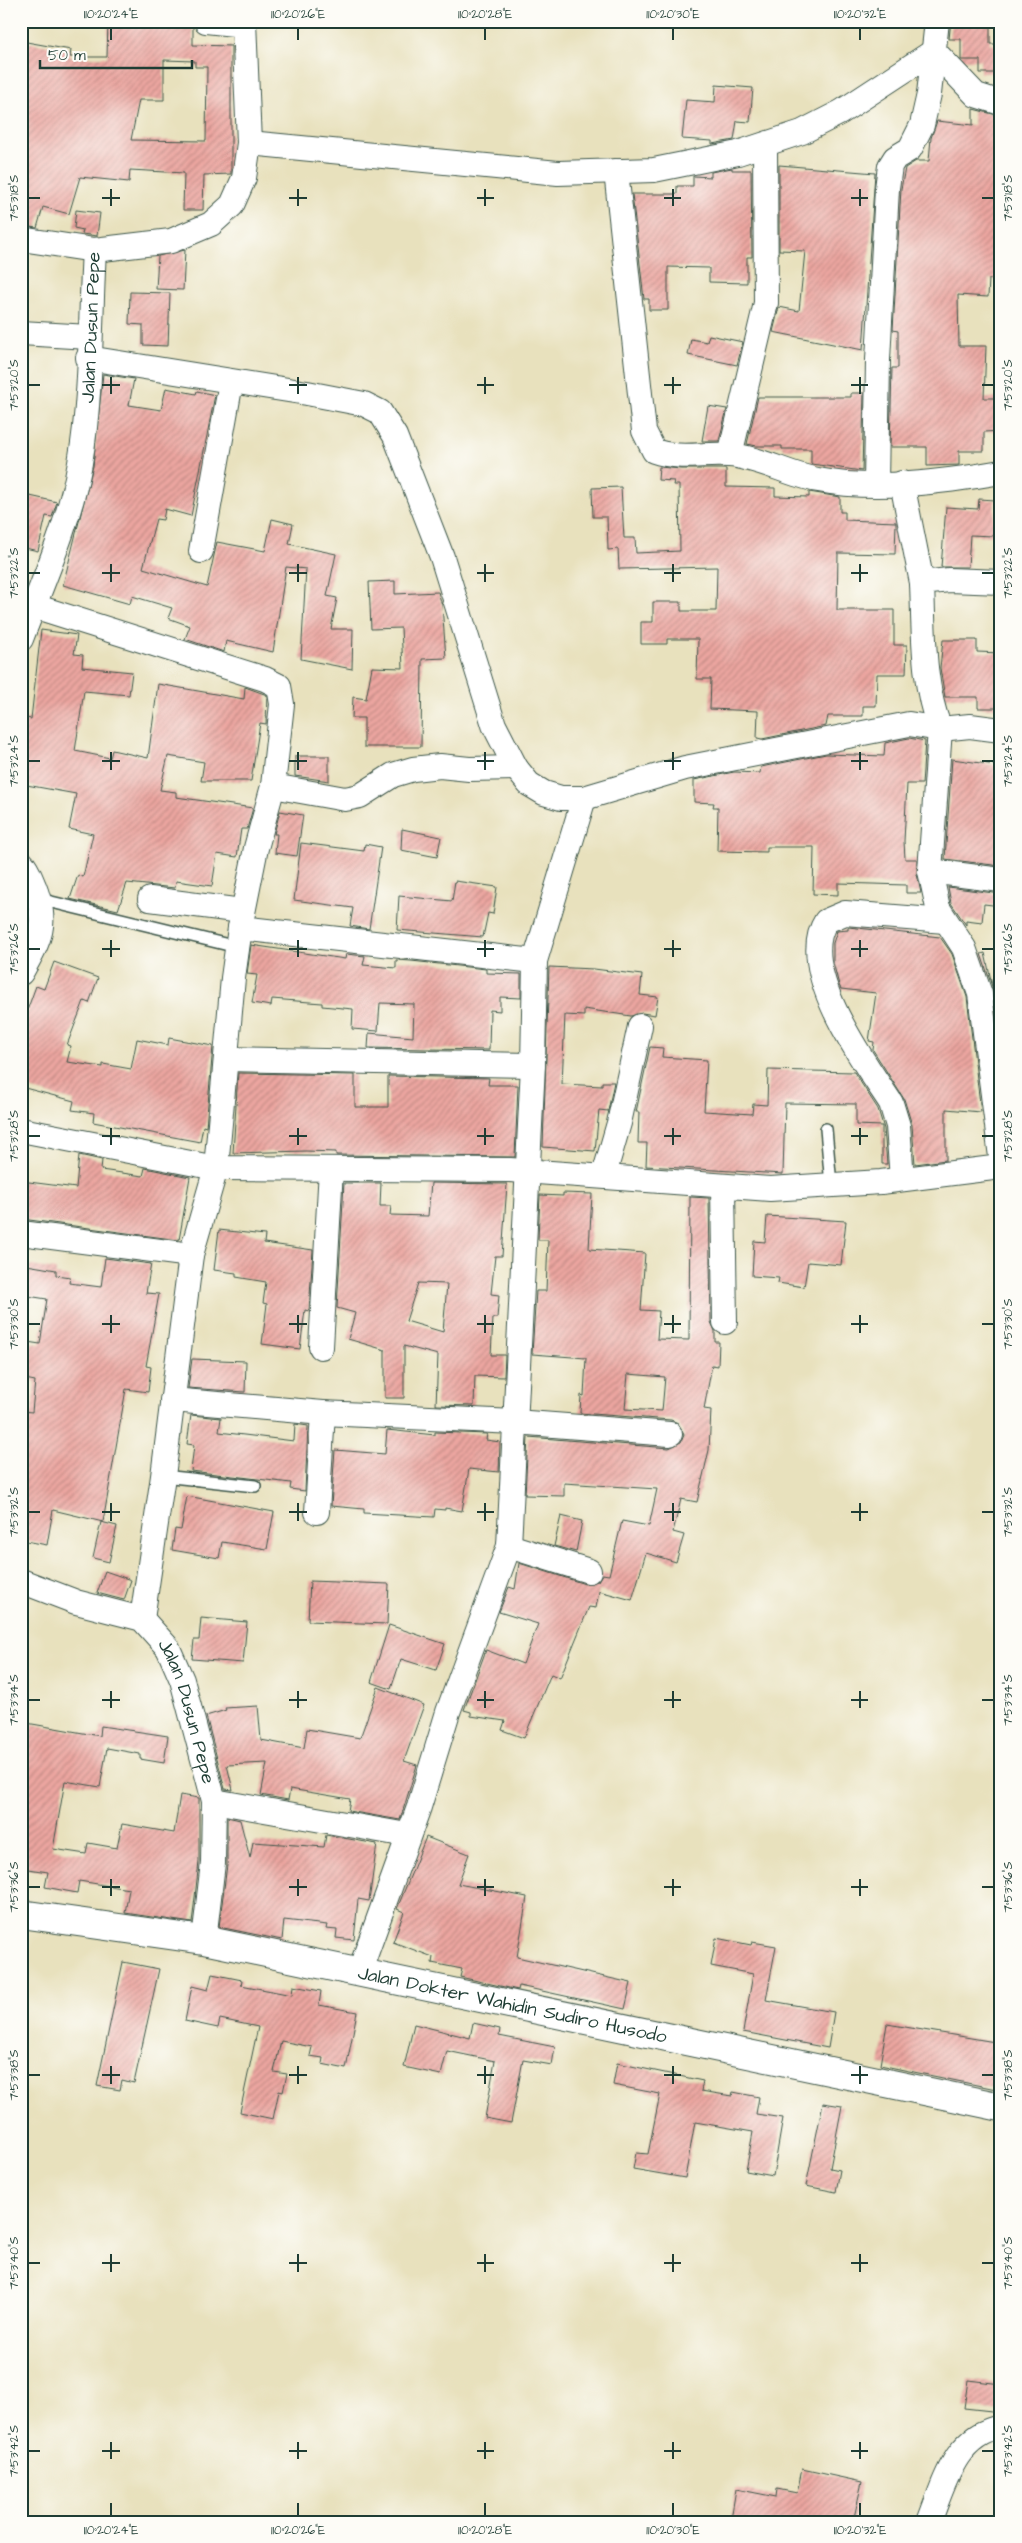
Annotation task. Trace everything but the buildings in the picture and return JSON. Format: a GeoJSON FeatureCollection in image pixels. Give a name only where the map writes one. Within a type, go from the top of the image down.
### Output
{"type":"FeatureCollection","features":[{"type":"Feature","properties":{"kind":"main road","name":"Jalan Dokter Wahidin Sudiro Husodo"},"geometry":{"type":"LineString","coordinates":[[21,1914],[204,1940],[1001,2107]]}},
{"type":"Feature","properties":{"kind":"street"},"geometry":{"type":"LineString","coordinates":[[206,21],[244,23]]}},
{"type":"Feature","properties":{"kind":"street"},"geometry":{"type":"LineString","coordinates":[[876,484],[878,360],[887,188],[890,166],[895,158],[910,149],[922,125],[937,21]]}},
{"type":"Feature","properties":{"kind":"street","name":"Jalan Dusun Pepe"},"geometry":{"type":"LineString","coordinates":[[21,639],[28,603],[62,532],[80,463],[94,250],[170,241],[211,224],[232,205],[244,178],[249,143],[244,23]]}},
{"type":"Feature","properties":{"kind":"street"},"geometry":{"type":"LineString","coordinates":[[934,51],[976,95],[1001,103]]}},
{"type":"Feature","properties":{"kind":"street"},"geometry":{"type":"LineString","coordinates":[[249,143],[558,173],[654,170],[738,154],[802,132],[842,112],[934,51]]}},
{"type":"Feature","properties":{"kind":"street"},"geometry":{"type":"LineString","coordinates":[[730,455],[766,302],[765,145]]}},
{"type":"Feature","properties":{"kind":"street"},"geometry":{"type":"LineString","coordinates":[[616,171],[644,431],[648,442],[654,450],[664,454],[683,457],[730,455],[818,480],[876,484],[971,478],[1001,472]]}},
{"type":"Feature","properties":{"kind":"street"},"geometry":{"type":"LineString","coordinates":[[21,239],[94,250]]}},
{"type":"Feature","properties":{"kind":"street"},"geometry":{"type":"LineString","coordinates":[[21,332],[231,382],[364,404],[380,412],[395,436],[436,541],[494,725],[516,768],[529,784],[544,792],[561,798],[584,798],[685,768],[779,748],[909,724],[940,729],[970,726],[1001,730]]}},
{"type":"Feature","properties":{"kind":"street"},"geometry":{"type":"LineString","coordinates":[[201,551],[231,382]]}},
{"type":"Feature","properties":{"kind":"street"},"geometry":{"type":"LineString","coordinates":[[902,483],[922,583],[926,669],[933,710],[940,729],[930,871],[938,908],[964,948],[980,994],[1001,1157]]}},
{"type":"Feature","properties":{"kind":"street"},"geometry":{"type":"LineString","coordinates":[[922,583],[949,580],[1001,582]]}},
{"type":"Feature","properties":{"kind":"street"},"geometry":{"type":"LineString","coordinates":[[21,1581],[76,1602],[142,1619],[163,1476],[191,1254],[216,1168],[240,929],[273,786],[282,704],[279,686],[265,679],[28,603]]}},
{"type":"Feature","properties":{"kind":"street"},"geometry":{"type":"LineString","coordinates":[[273,786],[345,799],[360,796],[393,775],[413,769],[440,766],[469,769],[516,768]]}},
{"type":"Feature","properties":{"kind":"street"},"geometry":{"type":"LineString","coordinates":[[359,1973],[419,1807],[448,1712],[509,1546],[526,1171],[533,1065],[535,961],[584,798]]}},
{"type":"Feature","properties":{"kind":"street"},"geometry":{"type":"LineString","coordinates":[[21,862],[26,867],[39,899],[43,924],[38,942],[21,973]]}},
{"type":"Feature","properties":{"kind":"street"},"geometry":{"type":"LineString","coordinates":[[930,871],[1001,880]]}},
{"type":"Feature","properties":{"kind":"street"},"geometry":{"type":"LineString","coordinates":[[150,899],[240,929],[535,961]]}},
{"type":"Feature","properties":{"kind":"street"},"geometry":{"type":"LineString","coordinates":[[902,1179],[897,1117],[837,1016],[821,972],[819,938],[826,921],[845,913],[945,921]]}},
{"type":"Feature","properties":{"kind":"street"},"geometry":{"type":"LineString","coordinates":[[604,1176],[619,1123],[640,1026]]}},
{"type":"Feature","properties":{"kind":"street"},"geometry":{"type":"LineString","coordinates":[[226,1059],[533,1065]]}},
{"type":"Feature","properties":{"kind":"street"},"geometry":{"type":"LineString","coordinates":[[21,1130],[216,1168],[526,1171],[770,1189],[902,1179],[1001,1168]]}},
{"type":"Feature","properties":{"kind":"street"},"geometry":{"type":"LineString","coordinates":[[321,1347],[331,1169]]}},
{"type":"Feature","properties":{"kind":"street"},"geometry":{"type":"LineString","coordinates":[[723,1186],[725,1322]]}},
{"type":"Feature","properties":{"kind":"street"},"geometry":{"type":"LineString","coordinates":[[21,1234],[191,1254]]}},
{"type":"Feature","properties":{"kind":"street"},"geometry":{"type":"LineString","coordinates":[[172,1400],[322,1413],[515,1422],[670,1434]]}},
{"type":"Feature","properties":{"kind":"street"},"geometry":{"type":"LineString","coordinates":[[317,1512],[322,1413]]}},
{"type":"Feature","properties":{"kind":"street"},"geometry":{"type":"LineString","coordinates":[[509,1546],[589,1571]]}},
{"type":"Feature","properties":{"kind":"street","name":"Jalan Dusun Pepe"},"geometry":{"type":"LineString","coordinates":[[142,1619],[168,1648],[182,1680],[214,1801],[213,1863],[204,1940]]}},
{"type":"Feature","properties":{"kind":"street"},"geometry":{"type":"LineString","coordinates":[[214,1801],[408,1835]]}},
{"type":"Feature","properties":{"kind":"street"},"geometry":{"type":"LineString","coordinates":[[929,2522],[949,2471],[959,2452],[979,2434],[1001,2427]]}},
{"type":"Feature","properties":{"kind":"lane"},"geometry":{"type":"LineString","coordinates":[[39,899],[240,929]]}},
{"type":"Feature","properties":{"kind":"lane"},"geometry":{"type":"LineString","coordinates":[[826,1129],[831,1185]]}},
{"type":"Feature","properties":{"kind":"lane"},"geometry":{"type":"LineString","coordinates":[[163,1476],[256,1486]]}}]}
